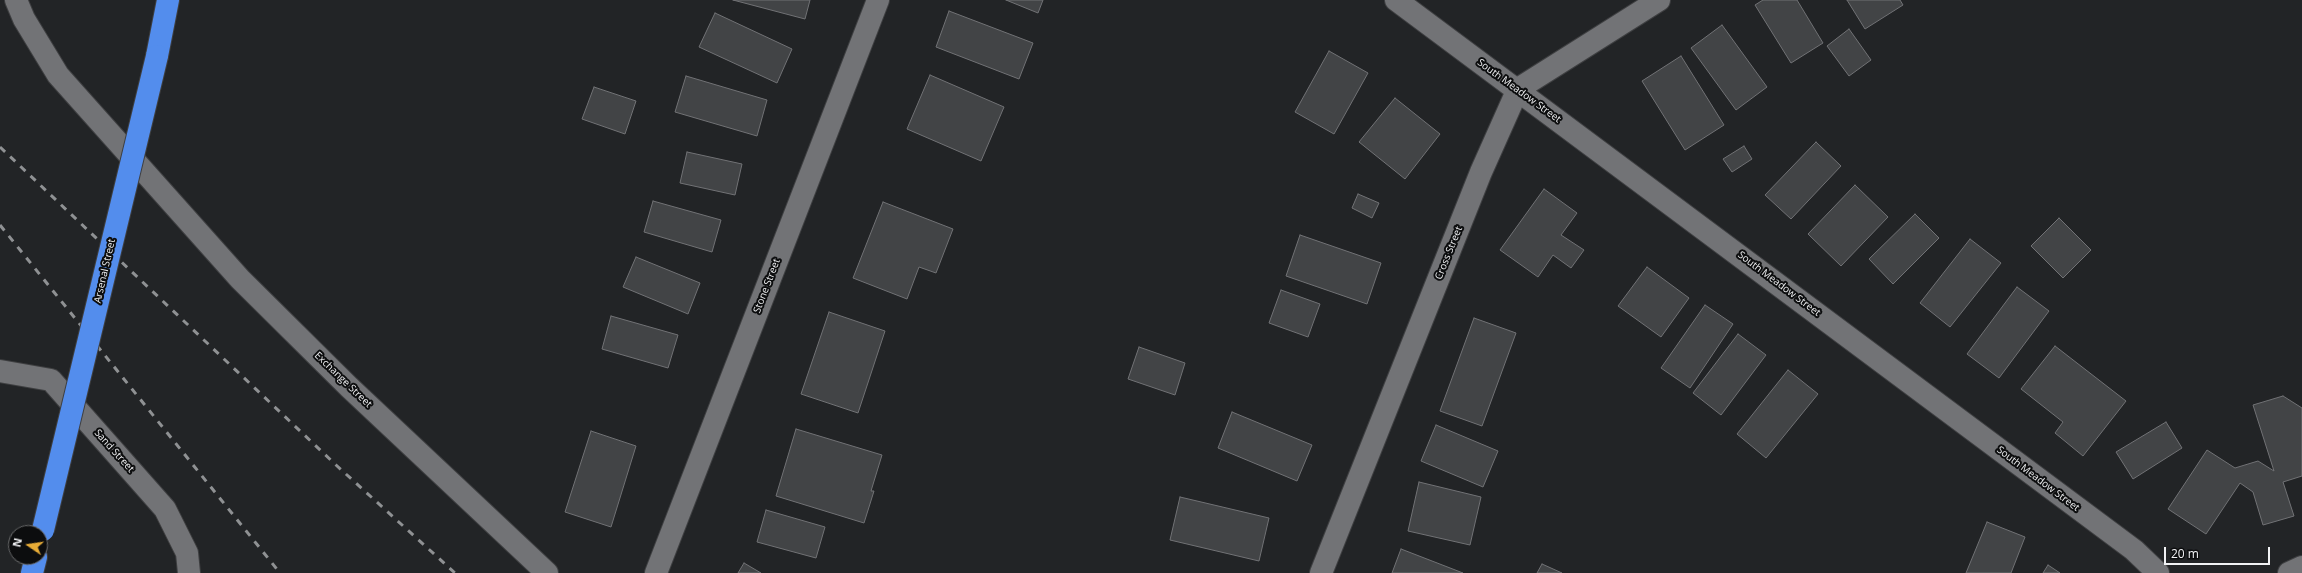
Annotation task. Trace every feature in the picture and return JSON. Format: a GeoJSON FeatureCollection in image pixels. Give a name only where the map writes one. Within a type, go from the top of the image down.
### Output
{"type":"FeatureCollection","features":[{"type":"Feature","properties":{"kind":"highway","name":"Arsenal Street"},"geometry":{"type":"LineString","coordinates":[[44,525],[157,56],[168,0]]}},
{"type":"Feature","properties":{"kind":"street","name":"Exchange Street"},"geometry":{"type":"LineString","coordinates":[[16,0],[24,19],[58,75],[148,178],[240,279],[294,333],[547,573]]}},
{"type":"Feature","properties":{"kind":"street","name":"Stone Street"},"geometry":{"type":"LineString","coordinates":[[656,573],[878,0]]}},
{"type":"Feature","properties":{"kind":"street","name":"South Meadow Street"},"geometry":{"type":"LineString","coordinates":[[1396,0],[1518,89],[2134,550],[2158,573]]}},
{"type":"Feature","properties":{"kind":"street"},"geometry":{"type":"LineString","coordinates":[[1518,89],[1659,0]]}},
{"type":"Feature","properties":{"kind":"street","name":"Cross Street"},"geometry":{"type":"LineString","coordinates":[[1322,573],[1481,172],[1518,89]]}},
{"type":"Feature","properties":{"kind":"street","name":"Sand Street"},"geometry":{"type":"LineString","coordinates":[[0,371],[51,380],[165,509],[187,553],[188,573]]}},
{"type":"Feature","properties":{"kind":"street"},"geometry":{"type":"LineString","coordinates":[[2289,573],[2302,567]]}},
{"type":"Feature","properties":{"kind":"building"},"geometry":{"type":"Polygon","coordinates":[[[733,0],[810,0],[805,19],[733,0]]]}},
{"type":"Feature","properties":{"kind":"building"},"geometry":{"type":"Polygon","coordinates":[[[1006,0],[1043,0],[1038,13],[1006,0]]]}},
{"type":"Feature","properties":{"kind":"building"},"geometry":{"type":"Polygon","coordinates":[[[1763,0],[1797,0],[1823,43],[1791,63],[1755,5],[1763,0]]]}},
{"type":"Feature","properties":{"kind":"building"},"geometry":{"type":"Polygon","coordinates":[[[1847,0],[1900,0],[1903,5],[1865,29],[1847,0]]]}},
{"type":"Feature","properties":{"kind":"building"},"geometry":{"type":"Polygon","coordinates":[[[949,11],[1033,43],[1019,79],[936,47],[949,11]]]}},
{"type":"Feature","properties":{"kind":"building"},"geometry":{"type":"Polygon","coordinates":[[[715,13],[792,49],[777,83],[699,47],[715,13]]]}},
{"type":"Feature","properties":{"kind":"building"},"geometry":{"type":"Polygon","coordinates":[[[1722,25],[1767,87],[1736,110],[1691,48],[1722,25]]]}},
{"type":"Feature","properties":{"kind":"building"},"geometry":{"type":"Polygon","coordinates":[[[1849,29],[1871,60],[1849,76],[1827,46],[1849,29]]]}},
{"type":"Feature","properties":{"kind":"building"},"geometry":{"type":"Polygon","coordinates":[[[1329,51],[1368,73],[1334,134],[1295,112],[1329,51]]]}},
{"type":"Feature","properties":{"kind":"building"},"geometry":{"type":"Polygon","coordinates":[[[1681,56],[1724,125],[1685,150],[1642,81],[1681,56]]]}},
{"type":"Feature","properties":{"kind":"building"},"geometry":{"type":"Polygon","coordinates":[[[930,75],[1004,107],[981,161],[907,129],[930,75]]]}},
{"type":"Feature","properties":{"kind":"building"},"geometry":{"type":"Polygon","coordinates":[[[686,76],[767,100],[757,136],[675,112],[686,76]]]}},
{"type":"Feature","properties":{"kind":"building"},"geometry":{"type":"Polygon","coordinates":[[[594,87],[636,101],[625,134],[582,119],[594,87]]]}},
{"type":"Feature","properties":{"kind":"building"},"geometry":{"type":"Polygon","coordinates":[[[1395,98],[1440,134],[1405,179],[1359,142],[1395,98]]]}},
{"type":"Feature","properties":{"kind":"building"},"geometry":{"type":"Polygon","coordinates":[[[1816,142],[1841,166],[1791,219],[1765,195],[1816,142]]]}},
{"type":"Feature","properties":{"kind":"building"},"geometry":{"type":"Polygon","coordinates":[[[1744,146],[1752,159],[1732,172],[1723,159],[1744,146]]]}},
{"type":"Feature","properties":{"kind":"building"},"geometry":{"type":"Polygon","coordinates":[[[687,152],[742,164],[735,195],[680,183],[687,152]]]}},
{"type":"Feature","properties":{"kind":"building"},"geometry":{"type":"Polygon","coordinates":[[[1855,185],[1888,217],[1841,266],[1808,234],[1855,185]]]}},
{"type":"Feature","properties":{"kind":"building"},"geometry":{"type":"Polygon","coordinates":[[[1544,189],[1577,213],[1561,235],[1584,250],[1571,268],[1553,255],[1538,277],[1500,250],[1544,189]]]}},
{"type":"Feature","properties":{"kind":"building"},"geometry":{"type":"Polygon","coordinates":[[[1358,194],[1379,203],[1372,218],[1352,208],[1358,194]]]}},
{"type":"Feature","properties":{"kind":"building"},"geometry":{"type":"Polygon","coordinates":[[[653,201],[721,220],[712,252],[644,232],[653,201]]]}},
{"type":"Feature","properties":{"kind":"building"},"geometry":{"type":"Polygon","coordinates":[[[883,202],[953,229],[936,273],[919,267],[907,299],[853,278],[883,202]]]}},
{"type":"Feature","properties":{"kind":"building"},"geometry":{"type":"Polygon","coordinates":[[[1915,214],[1939,238],[1893,284],[1869,259],[1915,214]]]}},
{"type":"Feature","properties":{"kind":"building"},"geometry":{"type":"Polygon","coordinates":[[[2059,218],[2091,250],[2063,278],[2031,246],[2059,218]]]}},
{"type":"Feature","properties":{"kind":"building"},"geometry":{"type":"Polygon","coordinates":[[[1300,235],[1381,263],[1367,304],[1286,276],[1300,235]]]}},
{"type":"Feature","properties":{"kind":"building"},"geometry":{"type":"Polygon","coordinates":[[[1970,239],[2001,263],[1950,327],[1920,303],[1970,239]]]}},
{"type":"Feature","properties":{"kind":"building"},"geometry":{"type":"Polygon","coordinates":[[[636,257],[700,283],[688,314],[623,287],[636,257]]]}},
{"type":"Feature","properties":{"kind":"building"},"geometry":{"type":"Polygon","coordinates":[[[1647,267],[1689,298],[1661,337],[1618,306],[1647,267]]]}},
{"type":"Feature","properties":{"kind":"building"},"geometry":{"type":"Polygon","coordinates":[[[2017,287],[2049,311],[1999,378],[1967,354],[2017,287]]]}},
{"type":"Feature","properties":{"kind":"building"},"geometry":{"type":"Polygon","coordinates":[[[1281,290],[1320,304],[1308,337],[1269,323],[1281,290]]]}},
{"type":"Feature","properties":{"kind":"building"},"geometry":{"type":"Polygon","coordinates":[[[1705,305],[1733,324],[1690,388],[1661,368],[1705,305]]]}},
{"type":"Feature","properties":{"kind":"building"},"geometry":{"type":"Polygon","coordinates":[[[829,312],[885,331],[858,413],[801,394],[829,312]]]}},
{"type":"Feature","properties":{"kind":"building"},"geometry":{"type":"Polygon","coordinates":[[[611,316],[678,335],[668,368],[602,349],[611,316]]]}},
{"type":"Feature","properties":{"kind":"building"},"geometry":{"type":"Polygon","coordinates":[[[1474,318],[1516,333],[1482,426],[1440,411],[1474,318]]]}},
{"type":"Feature","properties":{"kind":"building"},"geometry":{"type":"Polygon","coordinates":[[[1738,334],[1766,355],[1721,415],[1693,393],[1738,334]]]}},
{"type":"Feature","properties":{"kind":"building"},"geometry":{"type":"Polygon","coordinates":[[[2055,346],[2126,401],[2083,456],[2055,433],[2063,422],[2021,389],[2055,346]]]}},
{"type":"Feature","properties":{"kind":"building"},"geometry":{"type":"Polygon","coordinates":[[[1139,347],[1185,363],[1175,395],[1128,379],[1139,347]]]}},
{"type":"Feature","properties":{"kind":"building"},"geometry":{"type":"Polygon","coordinates":[[[1788,370],[1818,394],[1766,458],[1737,434],[1788,370]]]}},
{"type":"Feature","properties":{"kind":"building"},"geometry":{"type":"Polygon","coordinates":[[[2283,396],[2302,408],[2302,476],[2283,482],[2294,516],[2263,525],[2253,492],[2240,483],[2206,534],[2168,509],[2207,450],[2235,468],[2258,461],[2274,471],[2253,405],[2283,396]]]}},
{"type":"Feature","properties":{"kind":"building"},"geometry":{"type":"Polygon","coordinates":[[[1232,412],[1312,445],[1297,481],[1218,448],[1232,412]]]}},
{"type":"Feature","properties":{"kind":"building"},"geometry":{"type":"Polygon","coordinates":[[[2166,422],[2182,448],[2133,479],[2116,452],[2166,422]]]}},
{"type":"Feature","properties":{"kind":"building"},"geometry":{"type":"Polygon","coordinates":[[[1436,425],[1498,451],[1483,487],[1421,461],[1436,425]]]}},
{"type":"Feature","properties":{"kind":"building"},"geometry":{"type":"Polygon","coordinates":[[[796,429],[882,455],[871,491],[874,491],[864,523],[776,496],[796,429]]]}},
{"type":"Feature","properties":{"kind":"building"},"geometry":{"type":"Polygon","coordinates":[[[591,431],[636,446],[611,527],[565,512],[591,431]]]}},
{"type":"Feature","properties":{"kind":"building"},"geometry":{"type":"Polygon","coordinates":[[[1419,482],[1481,497],[1470,545],[1408,531],[1419,482]]]}},
{"type":"Feature","properties":{"kind":"building"},"geometry":{"type":"Polygon","coordinates":[[[1180,497],[1269,518],[1259,561],[1170,540],[1180,497]]]}},
{"type":"Feature","properties":{"kind":"building"},"geometry":{"type":"Polygon","coordinates":[[[766,510],[825,527],[816,558],[757,542],[766,510]]]}},
{"type":"Feature","properties":{"kind":"building"},"geometry":{"type":"Polygon","coordinates":[[[1987,522],[2025,537],[2011,573],[1966,573],[1987,522]]]}},
{"type":"Feature","properties":{"kind":"building"},"geometry":{"type":"Polygon","coordinates":[[[1401,549],[1463,573],[1392,573],[1401,549]]]}},
{"type":"Feature","properties":{"kind":"building"},"geometry":{"type":"Polygon","coordinates":[[[744,563],[761,573],[738,573],[744,563]]]}},
{"type":"Feature","properties":{"kind":"building"},"geometry":{"type":"Polygon","coordinates":[[[1542,564],[1562,573],[1537,573],[1542,564]]]}},
{"type":"Feature","properties":{"kind":"building"},"geometry":{"type":"Polygon","coordinates":[[[2048,565],[2060,573],[2043,573],[2048,565]]]}},
{"type":"Feature","properties":{"kind":"railway"},"geometry":{"type":"LineString","coordinates":[[0,147],[336,465],[455,573]]}},
{"type":"Feature","properties":{"kind":"railway"},"geometry":{"type":"LineString","coordinates":[[0,225],[280,573]]}}]}
